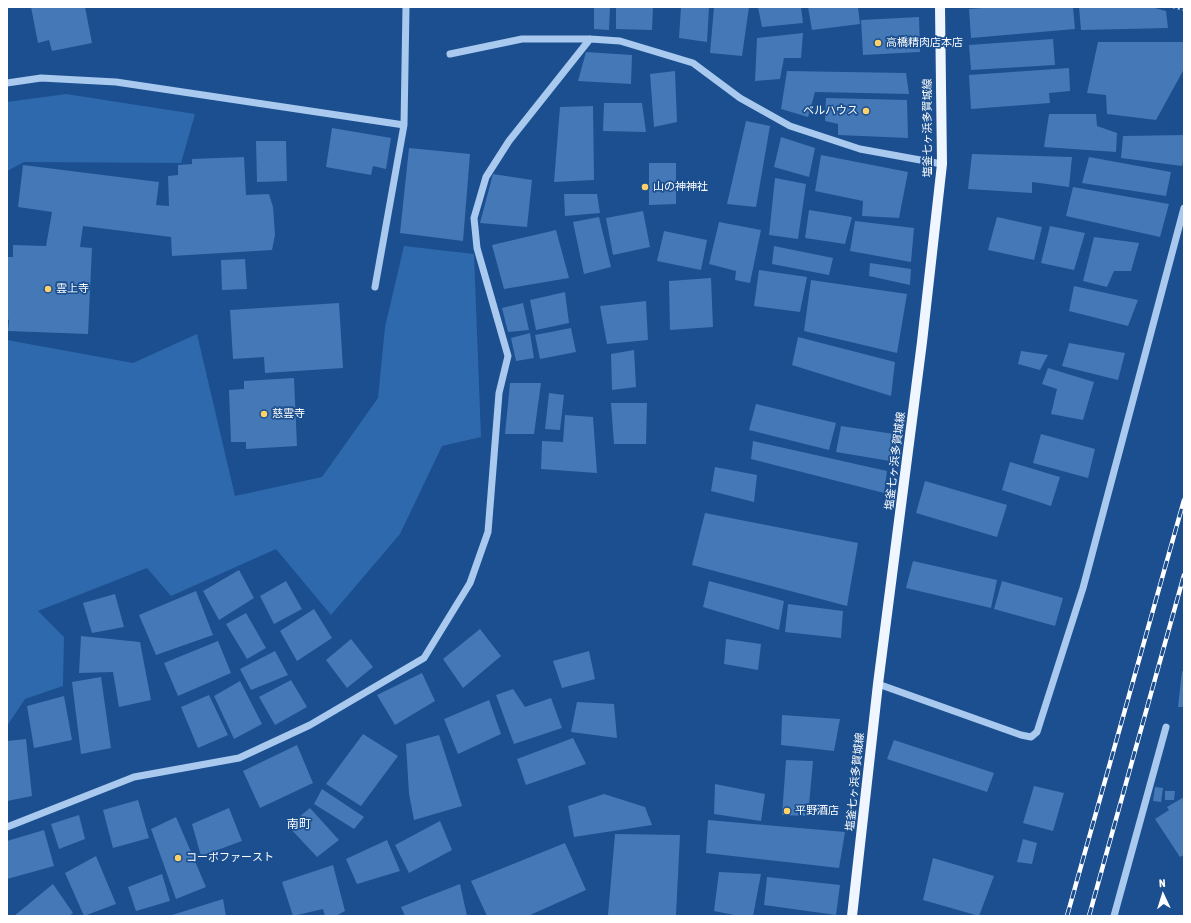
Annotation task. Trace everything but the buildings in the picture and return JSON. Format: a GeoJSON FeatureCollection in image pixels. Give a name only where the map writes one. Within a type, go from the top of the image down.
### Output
{"type":"FeatureCollection","features":[{"type":"Feature","properties":{"kind":"main road","name":"塩釜七ヶ浜多賀城線"},"geometry":{"type":"LineString","coordinates":[[852,916],[878,684],[922,342],[942,164],[940,7]]}},
{"type":"Feature","properties":{"kind":"street"},"geometry":{"type":"LineString","coordinates":[[375,287],[404,126],[406,7]]}},
{"type":"Feature","properties":{"kind":"street"},"geometry":{"type":"LineString","coordinates":[[450,54],[522,39],[590,39],[620,41],[693,63],[740,98],[790,126],[860,149],[942,164]]}},
{"type":"Feature","properties":{"kind":"street"},"geometry":{"type":"LineString","coordinates":[[7,827],[134,777],[239,758],[310,725],[424,658],[470,583],[488,532],[499,393],[508,356],[477,248],[474,218],[486,177],[510,142],[590,39]]}},
{"type":"Feature","properties":{"kind":"street"},"geometry":{"type":"LineString","coordinates":[[7,84],[41,78],[116,82],[404,126]]}},
{"type":"Feature","properties":{"kind":"street"},"geometry":{"type":"LineString","coordinates":[[878,684],[1021,735],[1031,737],[1037,732],[1083,588],[1184,208]]}},
{"type":"Feature","properties":{"kind":"street"},"geometry":{"type":"LineString","coordinates":[[1114,916],[1166,727]]}},
{"type":"Feature","properties":{"kind":"path"},"geometry":{"type":"LineString","coordinates":[[1173,7],[1184,10]]}},
{"type":"Feature","properties":{"kind":"shaded area"},"geometry":{"type":"Polygon","coordinates":[[[66,94],[195,114],[181,163],[24,162],[7,171],[7,102],[66,94]]]}},
{"type":"Feature","properties":{"kind":"shaded area"},"geometry":{"type":"Polygon","coordinates":[[[404,246],[474,254],[481,437],[442,446],[400,534],[331,615],[276,549],[171,596],[147,568],[38,611],[64,637],[63,686],[25,699],[7,726],[7,340],[133,363],[197,334],[235,496],[322,477],[378,398],[385,327],[404,246]]]}},
{"type":"Feature","properties":{"kind":"railway"},"geometry":{"type":"LineString","coordinates":[[1067,916],[1184,500]]}},
{"type":"Feature","properties":{"kind":"railway"},"geometry":{"type":"LineString","coordinates":[[1089,916],[1184,575]]}},
{"type":"Feature","properties":{"kind":"place","name":"高橋精肉店本店"},"geometry":{"type":"Point","coordinates":[878,43]}},
{"type":"Feature","properties":{"kind":"place","name":"ベルハウス"},"geometry":{"type":"Point","coordinates":[866,111]}},
{"type":"Feature","properties":{"kind":"place","name":"山の神神社"},"geometry":{"type":"Point","coordinates":[645,187]}},
{"type":"Feature","properties":{"kind":"place","name":"雲上寺"},"geometry":{"type":"Point","coordinates":[48,289]}},
{"type":"Feature","properties":{"kind":"place","name":"慈雲寺"},"geometry":{"type":"Point","coordinates":[264,414]}},
{"type":"Feature","properties":{"kind":"place","name":"平野酒店"},"geometry":{"type":"Point","coordinates":[787,811]}},
{"type":"Feature","properties":{"kind":"place","name":"コーポファースト"},"geometry":{"type":"Point","coordinates":[178,858]}},
{"type":"Feature","properties":{"kind":"district","name":"南町"},"geometry":{"type":"Point","coordinates":[299,824]}}]}
